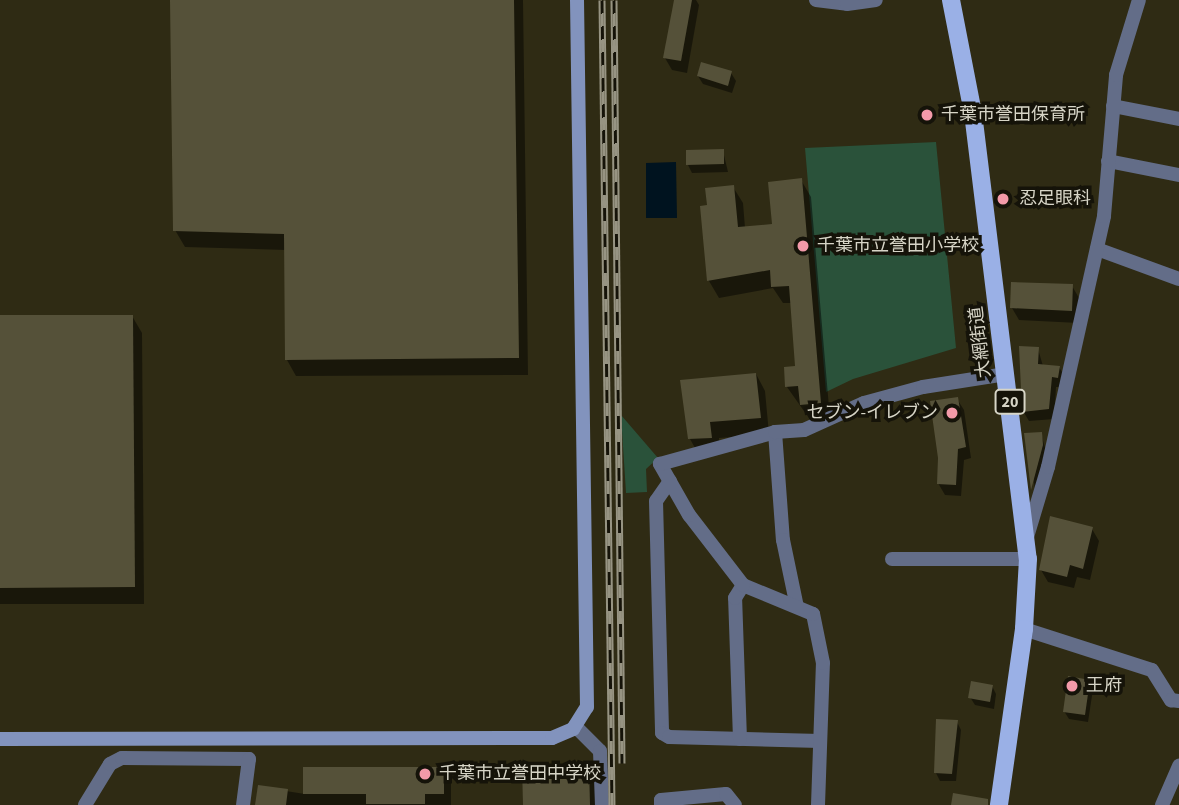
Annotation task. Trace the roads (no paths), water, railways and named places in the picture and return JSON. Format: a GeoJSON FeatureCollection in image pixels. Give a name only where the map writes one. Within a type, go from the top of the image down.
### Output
{"type":"FeatureCollection","features":[{"type":"Feature","properties":{"kind":"main road","name":"大網街道"},"geometry":{"type":"LineString","coordinates":[[951,0],[973,113],[1027,537],[1024,629],[999,805]]}},
{"type":"Feature","properties":{"kind":"street"},"geometry":{"type":"LineString","coordinates":[[0,739],[552,738],[575,726],[587,707],[577,0]]}},
{"type":"Feature","properties":{"kind":"street"},"geometry":{"type":"LineString","coordinates":[[816,0],[876,0]]}},
{"type":"Feature","properties":{"kind":"street"},"geometry":{"type":"LineString","coordinates":[[1027,537],[1048,467],[1097,249],[1116,75],[1139,0]]}},
{"type":"Feature","properties":{"kind":"street"},"geometry":{"type":"LineString","coordinates":[[1113,106],[1179,119]]}},
{"type":"Feature","properties":{"kind":"street"},"geometry":{"type":"LineString","coordinates":[[1108,161],[1179,174]]}},
{"type":"Feature","properties":{"kind":"street"},"geometry":{"type":"LineString","coordinates":[[1097,249],[1179,279]]}},
{"type":"Feature","properties":{"kind":"street"},"geometry":{"type":"LineString","coordinates":[[818,805],[823,663],[813,614],[743,585],[689,515],[660,464],[775,432],[804,430],[864,403],[923,387],[1006,373]]}},
{"type":"Feature","properties":{"kind":"street"},"geometry":{"type":"LineString","coordinates":[[775,432],[783,540],[797,607]]}},
{"type":"Feature","properties":{"kind":"street"},"geometry":{"type":"LineString","coordinates":[[670,481],[656,501],[662,733],[669,737],[820,741]]}},
{"type":"Feature","properties":{"kind":"street"},"geometry":{"type":"LineString","coordinates":[[892,559],[1028,559]]}},
{"type":"Feature","properties":{"kind":"street"},"geometry":{"type":"LineString","coordinates":[[740,739],[735,598],[743,585]]}},
{"type":"Feature","properties":{"kind":"street"},"geometry":{"type":"LineString","coordinates":[[1024,629],[1152,670],[1171,699],[1179,701]]}},
{"type":"Feature","properties":{"kind":"street"},"geometry":{"type":"LineString","coordinates":[[575,726],[600,751],[601,805]]}},
{"type":"Feature","properties":{"kind":"street"},"geometry":{"type":"LineString","coordinates":[[85,805],[110,764],[122,758],[249,759],[243,805]]}},
{"type":"Feature","properties":{"kind":"street"},"geometry":{"type":"LineString","coordinates":[[1162,805],[1179,766]]}},
{"type":"Feature","properties":{"kind":"street"},"geometry":{"type":"LineString","coordinates":[[661,805],[661,800],[726,794],[735,805]]}},
{"type":"Feature","properties":{"kind":"water"},"geometry":{"type":"Polygon","coordinates":[[[676,162],[677,218],[646,218],[646,163],[676,162]]]}},
{"type":"Feature","properties":{"kind":"railway"},"geometry":{"type":"LineString","coordinates":[[602,0],[612,805]]}},
{"type":"Feature","properties":{"kind":"railway"},"geometry":{"type":"LineString","coordinates":[[614,0],[622,763]]}},
{"type":"Feature","properties":{"kind":"place","name":"千葉市誉田保育所"},"geometry":{"type":"Point","coordinates":[927,115]}},
{"type":"Feature","properties":{"kind":"place","name":"忍足眼科"},"geometry":{"type":"Point","coordinates":[1003,199]}},
{"type":"Feature","properties":{"kind":"place","name":"千葉市立誉田小学校"},"geometry":{"type":"Point","coordinates":[803,246]}},
{"type":"Feature","properties":{"kind":"place","name":"セブン-イレブン"},"geometry":{"type":"Point","coordinates":[952,413]}},
{"type":"Feature","properties":{"kind":"place","name":"王府"},"geometry":{"type":"Point","coordinates":[1072,686]}},
{"type":"Feature","properties":{"kind":"place","name":"千葉市立誉田中学校"},"geometry":{"type":"Point","coordinates":[425,774]}}]}
